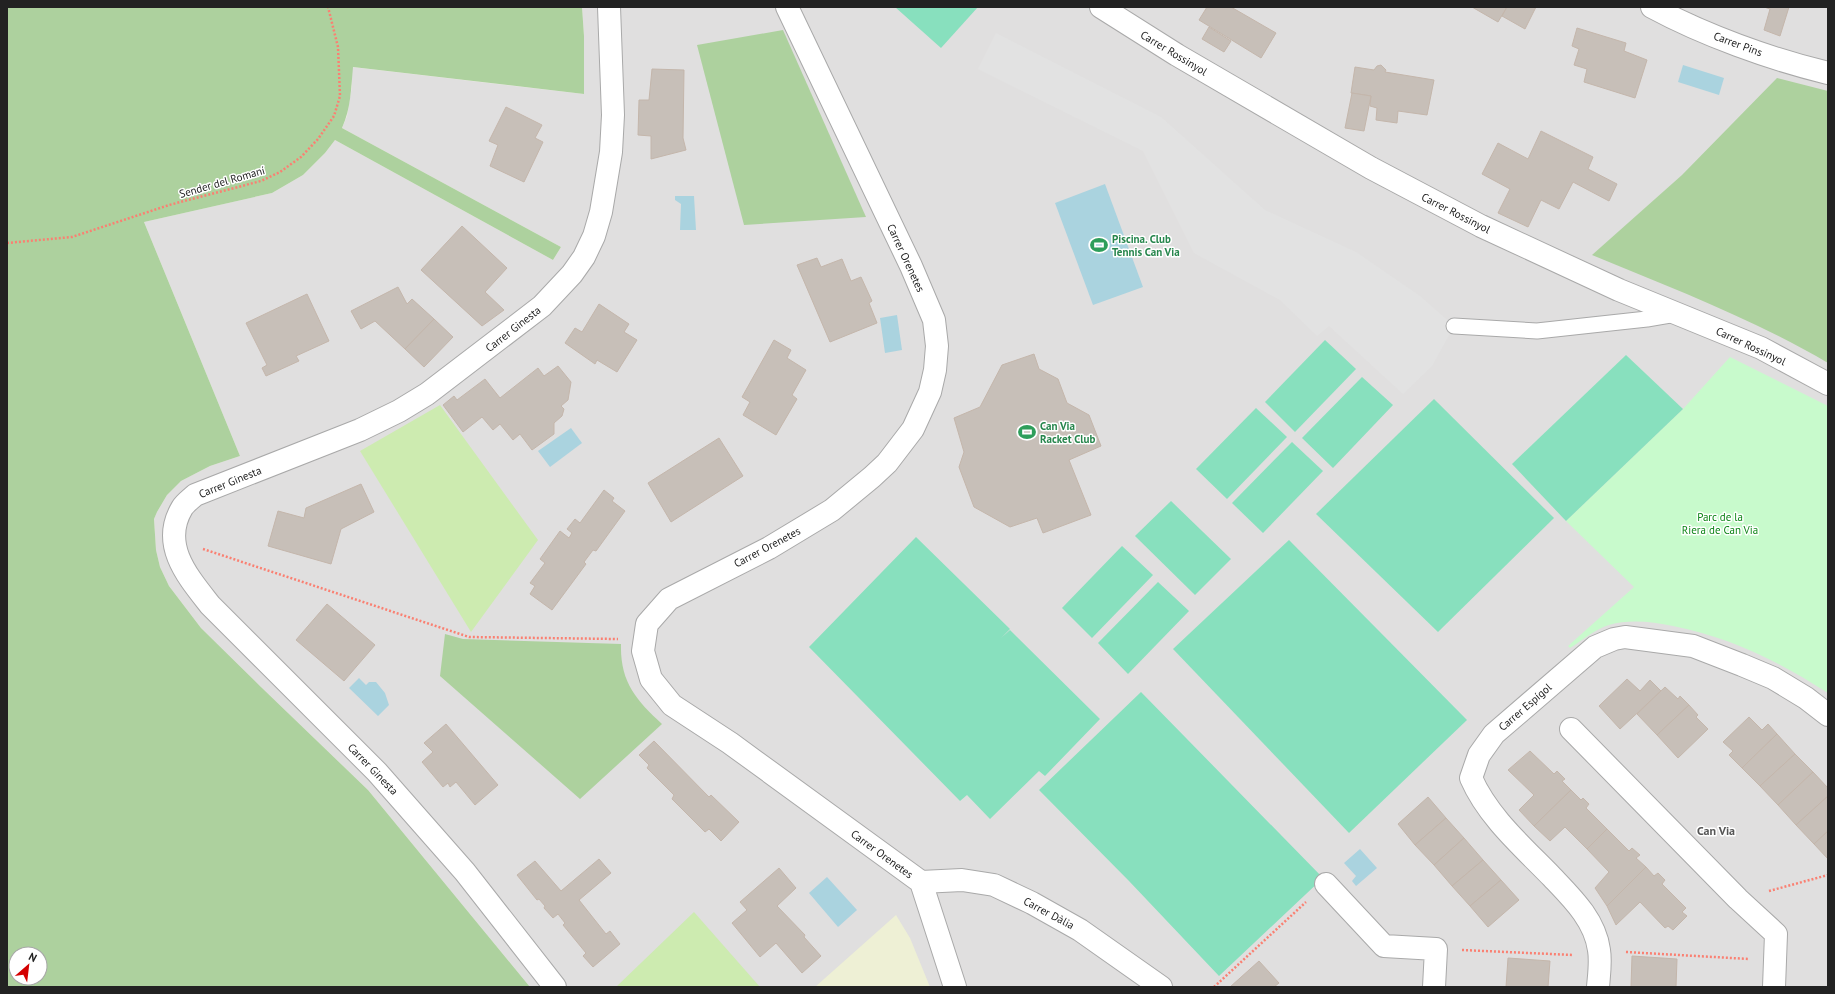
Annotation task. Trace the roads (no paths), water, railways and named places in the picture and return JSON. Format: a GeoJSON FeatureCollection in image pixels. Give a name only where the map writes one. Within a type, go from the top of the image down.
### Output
{"type":"FeatureCollection","features":[{"type":"Feature","properties":{"kind":"street","name":"Carrer Ginesta"},"geometry":{"type":"LineString","coordinates":[[555,987],[465,872],[377,772],[210,605],[189,578],[178,559],[175,523],[183,507],[196,496],[360,430],[399,411],[427,394],[542,306],[572,274],[584,257],[594,236],[601,212],[611,152],[613,115],[609,7]]}},
{"type":"Feature","properties":{"kind":"street","name":"Carrer Orenetes"},"geometry":{"type":"LineString","coordinates":[[787,7],[911,266],[934,320],[937,346],[935,370],[930,392],[913,429],[887,463],[832,510],[769,548],[669,599],[647,624],[643,651],[651,679],[672,705],[736,748],[921,882],[955,987]]}},
{"type":"Feature","properties":{"kind":"street","name":"Carrer Rossinyol"},"geometry":{"type":"LineString","coordinates":[[1101,7],[1177,55],[1391,179],[1481,226],[1619,290],[1761,348],[1828,384]]}},
{"type":"Feature","properties":{"kind":"street","name":"Carrer Pins"},"geometry":{"type":"LineString","coordinates":[[1652,7],[1708,33],[1766,54],[1828,73]]}},
{"type":"Feature","properties":{"kind":"street","name":"Carrer Espígol"},"geometry":{"type":"LineString","coordinates":[[1598,987],[1599,951],[1592,926],[1577,904],[1509,832],[1478,794],[1471,778],[1479,755],[1494,734],[1595,648],[1614,639],[1625,637],[1693,646],[1742,664],[1772,678],[1806,698],[1828,715]]}},
{"type":"Feature","properties":{"kind":"street"},"geometry":{"type":"LineString","coordinates":[[1571,730],[1738,899],[1776,934],[1774,987]]}},
{"type":"Feature","properties":{"kind":"street","name":"Carrer Dàlia"},"geometry":{"type":"LineString","coordinates":[[921,882],[962,880],[994,885],[1032,903],[1080,930],[1161,987]]}},
{"type":"Feature","properties":{"kind":"street"},"geometry":{"type":"LineString","coordinates":[[1326,884],[1384,946],[1436,949],[1434,987]]}},
{"type":"Feature","properties":{"kind":"lane"},"geometry":{"type":"LineString","coordinates":[[1454,326],[1537,331],[1647,319],[1677,314]]}},
{"type":"Feature","properties":{"kind":"water"},"geometry":{"type":"Polygon","coordinates":[[[1683,65],[1724,78],[1719,95],[1678,82],[1683,65]]]}},
{"type":"Feature","properties":{"kind":"water","name":"Piscina. Club Tennis Can Via"},"geometry":{"type":"Polygon","coordinates":[[[1105,184],[1143,287],[1093,305],[1055,203],[1105,184]]]}},
{"type":"Feature","properties":{"kind":"water"},"geometry":{"type":"Polygon","coordinates":[[[675,196],[694,196],[696,230],[680,230],[681,204],[675,200],[675,196]]]}},
{"type":"Feature","properties":{"kind":"water"},"geometry":{"type":"Polygon","coordinates":[[[897,315],[902,350],[885,353],[880,318],[897,315]]]}},
{"type":"Feature","properties":{"kind":"water"},"geometry":{"type":"Polygon","coordinates":[[[571,428],[582,443],[550,467],[538,451],[571,428]]]}},
{"type":"Feature","properties":{"kind":"water"},"geometry":{"type":"Polygon","coordinates":[[[359,678],[366,685],[369,682],[376,682],[385,693],[389,705],[378,716],[349,688],[359,678]]]}},
{"type":"Feature","properties":{"kind":"water"},"geometry":{"type":"Polygon","coordinates":[[[1360,849],[1377,868],[1356,886],[1352,881],[1356,876],[1344,863],[1360,849]]]}},
{"type":"Feature","properties":{"kind":"water"},"geometry":{"type":"Polygon","coordinates":[[[827,877],[857,910],[838,927],[809,893],[827,877]]]}},
{"type":"Feature","properties":{"kind":"place","name":"Piscina. Club Tennis Can Via"},"geometry":{"type":"Point","coordinates":[1099,245]}},
{"type":"Feature","properties":{"kind":"place","name":"Can Via Racket Club"},"geometry":{"type":"Point","coordinates":[1027,432]}},
{"type":"Feature","properties":{"kind":"district","name":"Can Via"},"geometry":{"type":"Point","coordinates":[1716,830]}},
{"type":"Feature","properties":{"kind":"park label","name":"Parc de la Riera de Can Via"},"geometry":{"type":"Point","coordinates":[1720,523]}}]}
